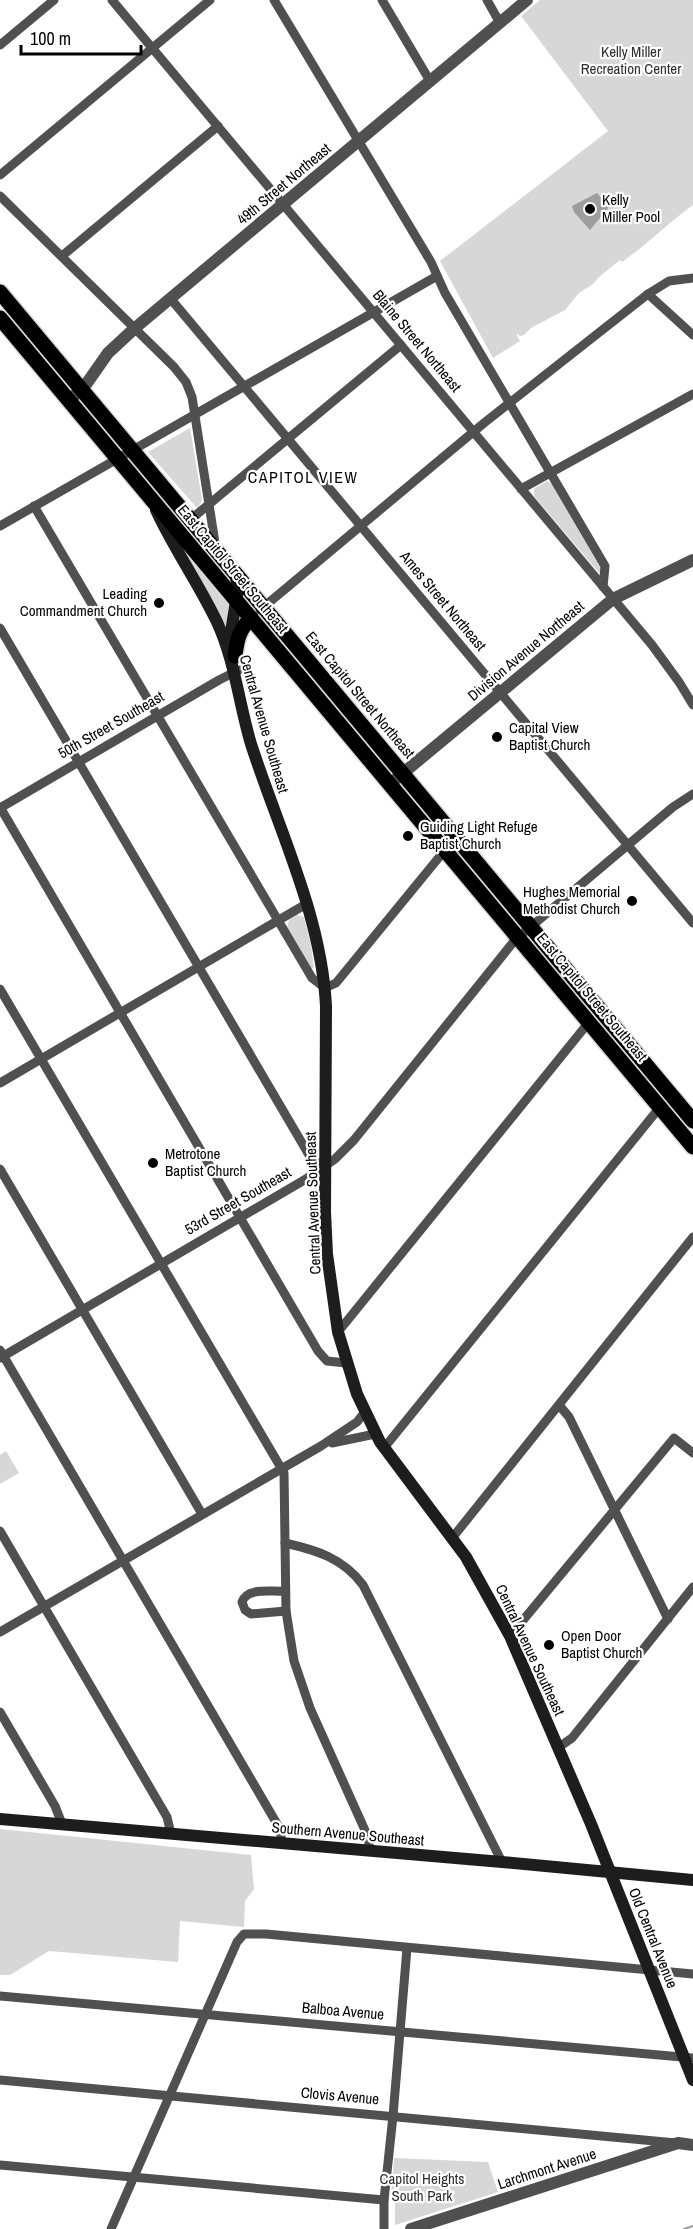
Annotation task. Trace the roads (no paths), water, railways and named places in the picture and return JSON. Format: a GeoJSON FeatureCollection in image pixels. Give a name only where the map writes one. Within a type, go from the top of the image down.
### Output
{"type":"FeatureCollection","features":[{"type":"Feature","properties":{"kind":"main road","name":"East Capitol Street Northeast"},"geometry":{"type":"LineString","coordinates":[[0,292],[81,389],[124,454],[190,520],[235,572],[402,774],[524,932],[693,1121]]}},
{"type":"Feature","properties":{"kind":"main road","name":"East Capitol Street Southeast"},"geometry":{"type":"LineString","coordinates":[[0,318],[69,401],[124,454],[148,496],[445,850],[524,932],[589,1022],[693,1147]]}},
{"type":"Feature","properties":{"kind":"main road","name":"Central Avenue Southeast"},"geometry":{"type":"LineString","coordinates":[[148,496],[217,622],[235,666],[249,737],[308,903],[319,944],[325,988],[327,1254],[338,1332],[346,1363],[364,1413],[375,1434],[453,1537],[481,1581],[510,1636],[611,1874]]}},
{"type":"Feature","properties":{"kind":"main road"},"geometry":{"type":"LineString","coordinates":[[235,572],[238,589],[230,638],[235,666]]}},
{"type":"Feature","properties":{"kind":"main road"},"geometry":{"type":"LineString","coordinates":[[235,666],[238,635],[251,618]]}},
{"type":"Feature","properties":{"kind":"main road","name":"Southern Avenue Southeast"},"geometry":{"type":"LineString","coordinates":[[0,1819],[693,1880]]}},
{"type":"Feature","properties":{"kind":"main road","name":"Old Central Avenue"},"geometry":{"type":"LineString","coordinates":[[611,1874],[649,1969],[688,2057],[693,2080]]}},
{"type":"Feature","properties":{"kind":"street"},"geometry":{"type":"LineString","coordinates":[[0,45],[54,0]]}},
{"type":"Feature","properties":{"kind":"street","name":"Blaine Street Northeast"},"geometry":{"type":"LineString","coordinates":[[112,0],[666,663],[693,705]]}},
{"type":"Feature","properties":{"kind":"street"},"geometry":{"type":"LineString","coordinates":[[0,175],[210,0]]}},
{"type":"Feature","properties":{"kind":"street"},"geometry":{"type":"LineString","coordinates":[[274,0],[359,141],[605,566],[603,587]]}},
{"type":"Feature","properties":{"kind":"street"},"geometry":{"type":"LineString","coordinates":[[382,0],[430,81]]}},
{"type":"Feature","properties":{"kind":"street"},"geometry":{"type":"LineString","coordinates":[[487,0],[500,23]]}},
{"type":"Feature","properties":{"kind":"street","name":"49th Street Northeast"},"geometry":{"type":"LineString","coordinates":[[69,401],[108,353],[135,328],[527,0]]}},
{"type":"Feature","properties":{"kind":"street"},"geometry":{"type":"LineString","coordinates":[[62,256],[218,126]]}},
{"type":"Feature","properties":{"kind":"street"},"geometry":{"type":"LineString","coordinates":[[0,196],[135,328],[181,375],[189,388],[210,503],[216,551]]}},
{"type":"Feature","properties":{"kind":"street"},"geometry":{"type":"LineString","coordinates":[[0,526],[437,276]]}},
{"type":"Feature","properties":{"kind":"street"},"geometry":{"type":"LineString","coordinates":[[251,618],[473,432],[648,294],[669,281],[693,278]]}},
{"type":"Feature","properties":{"kind":"street"},"geometry":{"type":"LineString","coordinates":[[648,294],[693,335]]}},
{"type":"Feature","properties":{"kind":"street","name":"Ames Street Northeast"},"geometry":{"type":"LineString","coordinates":[[170,298],[693,922]]}},
{"type":"Feature","properties":{"kind":"street"},"geometry":{"type":"LineString","coordinates":[[190,520],[401,345]]}},
{"type":"Feature","properties":{"kind":"street"},"geometry":{"type":"LineString","coordinates":[[521,489],[693,394]]}},
{"type":"Feature","properties":{"kind":"street"},"geometry":{"type":"LineString","coordinates":[[34,506],[277,921],[309,974],[325,988],[336,984],[445,850]]}},
{"type":"Feature","properties":{"kind":"street","name":"Division Avenue Northeast"},"geometry":{"type":"LineString","coordinates":[[390,784],[613,599],[693,560]]}},
{"type":"Feature","properties":{"kind":"street"},"geometry":{"type":"LineString","coordinates":[[0,628],[312,1160],[325,1167]]}},
{"type":"Feature","properties":{"kind":"street","name":"50th Street Southeast"},"geometry":{"type":"LineString","coordinates":[[0,807],[158,716],[235,666]]}},
{"type":"Feature","properties":{"kind":"street","name":"53rd Street Southeast"},"geometry":{"type":"LineString","coordinates":[[1,1354],[325,1167],[354,1140],[524,932],[679,802],[693,794]]}},
{"type":"Feature","properties":{"kind":"street"},"geometry":{"type":"LineString","coordinates":[[0,807],[320,1354],[327,1361],[346,1363]]}},
{"type":"Feature","properties":{"kind":"street"},"geometry":{"type":"LineString","coordinates":[[0,1083],[308,903]]}},
{"type":"Feature","properties":{"kind":"street"},"geometry":{"type":"LineString","coordinates":[[0,989],[281,1468],[285,1482],[285,1591],[289,1638],[302,1686],[364,1828],[370,1851]]}},
{"type":"Feature","properties":{"kind":"street"},"geometry":{"type":"LineString","coordinates":[[338,1332],[589,1022]]}},
{"type":"Feature","properties":{"kind":"street"},"geometry":{"type":"LineString","coordinates":[[384,1448],[660,1107]]}},
{"type":"Feature","properties":{"kind":"street"},"geometry":{"type":"LineString","coordinates":[[0,1169],[202,1514]]}},
{"type":"Feature","properties":{"kind":"street"},"geometry":{"type":"LineString","coordinates":[[453,1537],[693,1237]]}},
{"type":"Feature","properties":{"kind":"street"},"geometry":{"type":"LineString","coordinates":[[1,1354],[280,1829],[282,1844]]}},
{"type":"Feature","properties":{"kind":"street"},"geometry":{"type":"LineString","coordinates":[[559,1405],[569,1417],[668,1619]]}},
{"type":"Feature","properties":{"kind":"street"},"geometry":{"type":"LineString","coordinates":[[0,1632],[321,1446],[357,1422],[364,1413]]}},
{"type":"Feature","properties":{"kind":"street"},"geometry":{"type":"LineString","coordinates":[[321,1446],[346,1438],[375,1434]]}},
{"type":"Feature","properties":{"kind":"street"},"geometry":{"type":"LineString","coordinates":[[510,1636],[674,1438],[693,1453]]}},
{"type":"Feature","properties":{"kind":"street"},"geometry":{"type":"LineString","coordinates":[[0,1531],[167,1817],[171,1834]]}},
{"type":"Feature","properties":{"kind":"street"},"geometry":{"type":"LineString","coordinates":[[285,1543],[314,1550],[333,1558],[351,1571],[363,1585],[502,1862]]}},
{"type":"Feature","properties":{"kind":"street"},"geometry":{"type":"LineString","coordinates":[[559,1747],[572,1738],[693,1587]]}},
{"type":"Feature","properties":{"kind":"street"},"geometry":{"type":"LineString","coordinates":[[285,1591],[253,1592],[245,1596],[242,1602],[245,1610],[251,1614],[286,1611]]}},
{"type":"Feature","properties":{"kind":"street"},"geometry":{"type":"LineString","coordinates":[[0,1713],[56,1806],[62,1824]]}},
{"type":"Feature","properties":{"kind":"street"},"geometry":{"type":"LineString","coordinates":[[111,2229],[238,1939],[246,1933],[693,1974]]}},
{"type":"Feature","properties":{"kind":"street"},"geometry":{"type":"LineString","coordinates":[[384,2229],[384,2199],[407,1948]]}},
{"type":"Feature","properties":{"kind":"street","name":"Balboa Avenue"},"geometry":{"type":"LineString","coordinates":[[0,1996],[688,2057]]}},
{"type":"Feature","properties":{"kind":"street","name":"Clovis Avenue"},"geometry":{"type":"LineString","coordinates":[[0,2080],[678,2143]]}},
{"type":"Feature","properties":{"kind":"street","name":"Larchmont Avenue"},"geometry":{"type":"LineString","coordinates":[[411,2229],[678,2143],[693,2145]]}},
{"type":"Feature","properties":{"kind":"street"},"geometry":{"type":"LineString","coordinates":[[0,2165],[384,2199]]}},
{"type":"Feature","properties":{"kind":"waterway"},"geometry":{"type":"LineString","coordinates":[[684,2229],[693,2226]]}},
{"type":"Feature","properties":{"kind":"place","name":"Kelly Miller Pool"},"geometry":{"type":"Point","coordinates":[590,209]}},
{"type":"Feature","properties":{"kind":"place","name":"Leading Commandment Church"},"geometry":{"type":"Point","coordinates":[159,603]}},
{"type":"Feature","properties":{"kind":"place","name":"Capital View Baptist Church"},"geometry":{"type":"Point","coordinates":[497,737]}},
{"type":"Feature","properties":{"kind":"place","name":"Guiding Light Refuge Baptist Church"},"geometry":{"type":"Point","coordinates":[408,836]}},
{"type":"Feature","properties":{"kind":"place","name":"Hughes Memorial Methodist Church"},"geometry":{"type":"Point","coordinates":[632,901]}},
{"type":"Feature","properties":{"kind":"place","name":"Metrotone Baptist Church"},"geometry":{"type":"Point","coordinates":[153,1163]}},
{"type":"Feature","properties":{"kind":"place","name":"Open Door Baptist Church"},"geometry":{"type":"Point","coordinates":[549,1645]}},
{"type":"Feature","properties":{"kind":"district","name":"CAPITOL VIEW"},"geometry":{"type":"Point","coordinates":[303,477]}},
{"type":"Feature","properties":{"kind":"park label","name":"Kelly Miller Recreation Center"},"geometry":{"type":"Point","coordinates":[631,60]}},
{"type":"Feature","properties":{"kind":"park label","name":"Capitol Heights South Park"},"geometry":{"type":"Point","coordinates":[422,2188]}}]}
